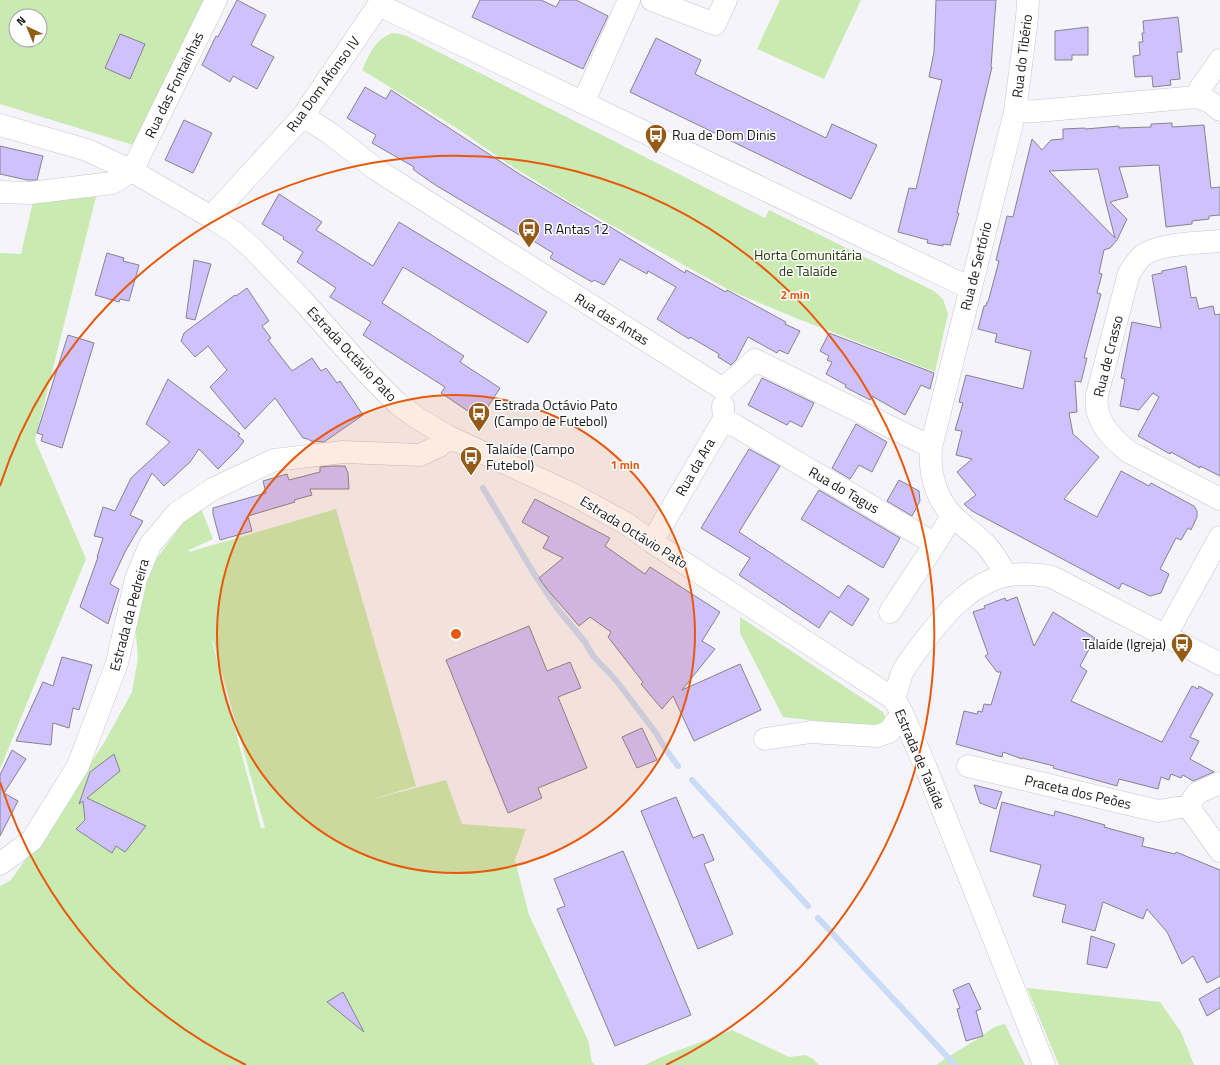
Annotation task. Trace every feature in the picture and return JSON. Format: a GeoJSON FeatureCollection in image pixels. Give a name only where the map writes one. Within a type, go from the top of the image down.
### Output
{"type":"FeatureCollection","features":[{"type":"Feature","properties":{"kind":"street","name":"Rua das Fontainhas"},"geometry":{"type":"LineString","coordinates":[[132,171],[216,0]]}},
{"type":"Feature","properties":{"kind":"street"},"geometry":{"type":"LineString","coordinates":[[583,103],[629,0]]}},
{"type":"Feature","properties":{"kind":"street"},"geometry":{"type":"LineString","coordinates":[[652,0],[715,24],[726,0]]}},
{"type":"Feature","properties":{"kind":"street","name":"Rua do Tibério"},"geometry":{"type":"LineString","coordinates":[[1015,112],[1028,0]]}},
{"type":"Feature","properties":{"kind":"street"},"geometry":{"type":"LineString","coordinates":[[381,2],[583,103],[970,288]]}},
{"type":"Feature","properties":{"kind":"street","name":"Rua Dom Afonso IV"},"geometry":{"type":"LineString","coordinates":[[211,217],[303,116],[381,2]]}},
{"type":"Feature","properties":{"kind":"street"},"geometry":{"type":"LineString","coordinates":[[1197,97],[1201,87],[1220,60]]}},
{"type":"Feature","properties":{"kind":"street"},"geometry":{"type":"LineString","coordinates":[[1015,112],[1045,111],[1197,97],[1210,102],[1220,110]]}},
{"type":"Feature","properties":{"kind":"street","name":"Rua de Sertório"},"geometry":{"type":"LineString","coordinates":[[1006,575],[994,554],[986,545],[952,516],[945,507],[937,493],[930,458],[931,447],[970,288],[1015,112]]}},
{"type":"Feature","properties":{"kind":"street","name":"Rua das Antas"},"geometry":{"type":"LineString","coordinates":[[303,116],[331,134],[383,174],[723,389]]}},
{"type":"Feature","properties":{"kind":"street","name":"Estrada Octávio Pato"},"geometry":{"type":"LineString","coordinates":[[0,125],[88,150],[132,171],[211,217],[235,233],[268,264],[369,375],[398,404],[419,419],[449,437],[572,494],[627,524],[898,706]]}},
{"type":"Feature","properties":{"kind":"street"},"geometry":{"type":"LineString","coordinates":[[0,192],[30,193],[112,183],[132,171]]}},
{"type":"Feature","properties":{"kind":"street","name":"Rua de Crasso"},"geometry":{"type":"LineString","coordinates":[[1220,241],[1166,246],[1151,251],[1141,257],[1134,265],[1129,273],[1097,395],[1097,408],[1102,423],[1117,442],[1129,452],[1220,499]]}},
{"type":"Feature","properties":{"kind":"street"},"geometry":{"type":"LineString","coordinates":[[724,419],[723,389],[756,360],[931,447]]}},
{"type":"Feature","properties":{"kind":"street","name":"Rua da Ara"},"geometry":{"type":"LineString","coordinates":[[652,542],[724,419]]}},
{"type":"Feature","properties":{"kind":"street","name":"Rua do Tagus"},"geometry":{"type":"LineString","coordinates":[[724,419],[935,544]]}},
{"type":"Feature","properties":{"kind":"street","name":"Estrada da Pedreira"},"geometry":{"type":"LineString","coordinates":[[0,864],[32,840],[78,766],[117,663],[136,579],[150,545],[177,513],[213,490],[274,460],[343,452],[420,455],[439,446],[449,437]]}},
{"type":"Feature","properties":{"kind":"street"},"geometry":{"type":"LineString","coordinates":[[890,612],[952,516]]}},
{"type":"Feature","properties":{"kind":"street"},"geometry":{"type":"LineString","coordinates":[[1166,635],[1220,537]]}},
{"type":"Feature","properties":{"kind":"street","name":"Estrada de Talaíde"},"geometry":{"type":"LineString","coordinates":[[1044,1065],[926,768],[898,706],[902,674],[912,657],[941,619],[961,599],[978,587],[1006,575],[1034,574],[1052,577],[1220,664]]}},
{"type":"Feature","properties":{"kind":"street"},"geometry":{"type":"LineString","coordinates":[[765,739],[811,732],[877,736],[889,732],[898,706]]}},
{"type":"Feature","properties":{"kind":"street","name":"Praceta dos Peões"},"geometry":{"type":"LineString","coordinates":[[968,766],[1158,811],[1188,806]]}},
{"type":"Feature","properties":{"kind":"street"},"geometry":{"type":"LineString","coordinates":[[1220,783],[1196,793],[1188,806],[1220,852]]}},
{"type":"Feature","properties":{"kind":"green space"},"geometry":{"type":"Polygon","coordinates":[[[0,0],[204,0],[133,145],[0,104],[0,0]]]}},
{"type":"Feature","properties":{"kind":"green space"},"geometry":{"type":"Polygon","coordinates":[[[780,0],[861,0],[824,79],[757,49],[780,0]]]}},
{"type":"Feature","properties":{"kind":"green space","name":"Horta Comunitária de Talaíde"},"geometry":{"type":"Polygon","coordinates":[[[392,33],[409,37],[765,218],[769,210],[934,291],[943,299],[948,314],[935,372],[731,291],[568,201],[510,165],[458,129],[362,70],[373,48],[381,39],[392,33]]]}},
{"type":"Feature","properties":{"kind":"green space"},"geometry":{"type":"Polygon","coordinates":[[[96,197],[35,440],[86,559],[0,769],[0,253],[21,254],[33,201],[96,197]]]}},
{"type":"Feature","properties":{"kind":"green space"},"geometry":{"type":"Polygon","coordinates":[[[201,508],[213,539],[189,550],[189,552],[336,509],[416,786],[369,800],[446,780],[462,824],[526,829],[515,860],[529,915],[588,1040],[592,1062],[595,1065],[0,1065],[0,886],[11,880],[61,809],[105,741],[132,692],[138,658],[134,612],[152,565],[183,523],[201,508]],[[213,641],[261,828],[265,828],[213,641]]]}},
{"type":"Feature","properties":{"kind":"green space"},"geometry":{"type":"Polygon","coordinates":[[[740,617],[883,712],[886,720],[873,727],[783,717],[740,633],[740,617]]]}},
{"type":"Feature","properties":{"kind":"green space"},"geometry":{"type":"Polygon","coordinates":[[[1027,988],[1160,1002],[1181,1032],[1194,1065],[1059,1065],[1027,988]]]}},
{"type":"Feature","properties":{"kind":"green space"},"geometry":{"type":"Polygon","coordinates":[[[1005,1024],[1025,1065],[936,1065],[992,1029],[1005,1024]]]}},
{"type":"Feature","properties":{"kind":"green space"},"geometry":{"type":"Polygon","coordinates":[[[732,1030],[789,1057],[805,1055],[813,1059],[819,1065],[645,1065],[661,1057],[732,1030]]]}},
{"type":"Feature","properties":{"kind":"building"},"geometry":{"type":"Polygon","coordinates":[[[237,0],[266,15],[251,45],[274,57],[257,89],[233,76],[230,82],[202,65],[216,36],[218,37],[237,0]]]}},
{"type":"Feature","properties":{"kind":"building"},"geometry":{"type":"Polygon","coordinates":[[[480,0],[541,0],[556,7],[560,0],[576,0],[608,16],[583,69],[472,17],[480,0]]]}},
{"type":"Feature","properties":{"kind":"building"},"geometry":{"type":"Polygon","coordinates":[[[936,0],[996,0],[992,67],[957,213],[959,213],[950,245],[943,244],[943,246],[927,243],[928,240],[898,232],[909,188],[916,189],[942,80],[929,77],[934,52],[936,0]]]}},
{"type":"Feature","properties":{"kind":"building"},"geometry":{"type":"Polygon","coordinates":[[[1178,17],[1182,52],[1177,52],[1180,79],[1170,80],[1171,85],[1153,87],[1152,76],[1135,77],[1133,56],[1140,55],[1139,42],[1143,42],[1143,21],[1178,17]]]}},
{"type":"Feature","properties":{"kind":"building"},"geometry":{"type":"Polygon","coordinates":[[[1088,27],[1088,55],[1072,55],[1072,60],[1055,60],[1055,31],[1088,27]]]}},
{"type":"Feature","properties":{"kind":"building"},"geometry":{"type":"Polygon","coordinates":[[[120,34],[145,44],[130,79],[105,68],[120,34]]]}},
{"type":"Feature","properties":{"kind":"building"},"geometry":{"type":"Polygon","coordinates":[[[656,38],[701,60],[695,74],[826,138],[832,124],[877,145],[851,199],[630,92],[656,38]]]}},
{"type":"Feature","properties":{"kind":"building"},"geometry":{"type":"Polygon","coordinates":[[[365,87],[386,99],[391,90],[521,175],[603,224],[604,223],[685,273],[686,270],[786,322],[785,324],[800,331],[788,354],[779,350],[777,353],[748,337],[736,360],[731,365],[718,357],[719,354],[690,337],[689,339],[657,319],[676,287],[648,271],[647,274],[620,259],[604,285],[594,280],[592,282],[550,258],[553,253],[522,234],[521,236],[437,186],[413,169],[414,167],[372,143],[376,135],[347,118],[365,87]]]}},
{"type":"Feature","properties":{"kind":"building"},"geometry":{"type":"Polygon","coordinates":[[[184,120],[212,133],[193,173],[165,160],[184,120]]]}},
{"type":"Feature","properties":{"kind":"building"},"geometry":{"type":"Polygon","coordinates":[[[1172,123],[1172,127],[1204,125],[1211,188],[1220,187],[1220,215],[1209,216],[1209,219],[1192,221],[1192,224],[1166,227],[1159,165],[1119,167],[1128,197],[1110,202],[1127,219],[1117,240],[1110,248],[1104,250],[1099,273],[1102,274],[1097,293],[1101,294],[1084,358],[1087,358],[1081,382],[1075,381],[1077,412],[1069,413],[1073,434],[1099,457],[1064,499],[1097,517],[1121,471],[1149,486],[1151,483],[1194,506],[1197,511],[1197,517],[1191,530],[1188,528],[1181,540],[1176,538],[1160,569],[1169,574],[1161,593],[1150,596],[1122,583],[1119,589],[972,511],[964,504],[976,495],[957,472],[972,459],[956,455],[962,431],[955,430],[963,403],[959,402],[966,375],[1023,389],[1031,351],[995,342],[997,334],[978,329],[984,306],[986,306],[988,302],[999,261],[996,260],[1007,216],[1013,217],[1032,139],[1042,150],[1051,140],[1063,139],[1063,129],[1086,129],[1119,126],[1119,128],[1151,127],[1151,124],[1172,123]],[[1098,169],[1049,171],[1115,238],[1098,169]]]}},
{"type":"Feature","properties":{"kind":"building"},"geometry":{"type":"Polygon","coordinates":[[[0,146],[43,156],[37,180],[27,180],[0,174],[0,146]]]}},
{"type":"Feature","properties":{"kind":"building"},"geometry":{"type":"Polygon","coordinates":[[[279,194],[322,222],[316,230],[373,266],[399,222],[547,312],[528,343],[403,267],[382,303],[464,356],[460,362],[500,388],[480,419],[441,393],[445,387],[363,335],[371,322],[330,297],[336,288],[297,262],[303,252],[283,239],[284,237],[262,224],[279,194]]]}},
{"type":"Feature","properties":{"kind":"building"},"geometry":{"type":"Polygon","coordinates":[[[107,253],[124,258],[123,261],[139,265],[129,301],[120,299],[119,302],[95,295],[107,253]]]}},
{"type":"Feature","properties":{"kind":"building"},"geometry":{"type":"Polygon","coordinates":[[[194,260],[211,264],[195,320],[186,318],[194,260]]]}},
{"type":"Feature","properties":{"kind":"building"},"geometry":{"type":"Polygon","coordinates":[[[1186,266],[1191,298],[1196,297],[1199,309],[1213,306],[1215,315],[1220,314],[1220,476],[1200,466],[1200,468],[1171,452],[1170,454],[1138,436],[1159,397],[1153,393],[1139,410],[1120,406],[1125,379],[1121,378],[1132,322],[1161,328],[1152,275],[1162,273],[1162,271],[1186,266]]]}},
{"type":"Feature","properties":{"kind":"building"},"geometry":{"type":"Polygon","coordinates":[[[247,288],[269,321],[262,326],[271,338],[268,340],[292,371],[312,358],[321,371],[326,368],[337,383],[340,381],[363,415],[324,442],[311,441],[303,438],[275,398],[245,429],[210,387],[227,370],[208,346],[195,357],[181,341],[184,333],[235,295],[236,296],[247,288]]]}},
{"type":"Feature","properties":{"kind":"building"},"geometry":{"type":"Polygon","coordinates":[[[829,333],[934,373],[930,389],[921,385],[905,415],[872,396],[870,400],[845,387],[846,385],[826,374],[832,362],[827,360],[829,356],[820,351],[829,333]]]}},
{"type":"Feature","properties":{"kind":"building"},"geometry":{"type":"Polygon","coordinates":[[[68,335],[94,343],[62,448],[41,441],[43,435],[37,433],[68,335]]]}},
{"type":"Feature","properties":{"kind":"building"},"geometry":{"type":"Polygon","coordinates":[[[762,378],[814,403],[802,427],[790,421],[787,425],[748,405],[762,378]]]}},
{"type":"Feature","properties":{"kind":"building"},"geometry":{"type":"Polygon","coordinates":[[[168,379],[240,434],[238,436],[244,441],[218,469],[199,449],[190,462],[164,486],[152,473],[130,515],[143,521],[125,552],[110,584],[119,589],[108,624],[80,607],[98,557],[103,538],[94,536],[103,507],[115,511],[131,478],[170,442],[146,424],[168,379]]]}},
{"type":"Feature","properties":{"kind":"building"},"geometry":{"type":"Polygon","coordinates":[[[856,424],[887,442],[872,472],[859,465],[850,479],[832,468],[856,424]]]}},
{"type":"Feature","properties":{"kind":"building"},"geometry":{"type":"Polygon","coordinates":[[[749,449],[780,466],[739,532],[839,598],[848,585],[869,599],[852,626],[830,611],[819,628],[739,575],[750,558],[701,528],[749,449]]]}},
{"type":"Feature","properties":{"kind":"building"},"geometry":{"type":"Polygon","coordinates":[[[345,466],[348,473],[349,489],[310,489],[312,495],[294,500],[295,502],[248,516],[252,531],[220,540],[213,514],[213,508],[266,493],[263,481],[287,474],[289,480],[320,472],[320,467],[345,466]]]}},
{"type":"Feature","properties":{"kind":"building"},"geometry":{"type":"Polygon","coordinates":[[[899,480],[919,491],[920,501],[912,516],[887,501],[899,480]]]}},
{"type":"Feature","properties":{"kind":"building"},"geometry":{"type":"Polygon","coordinates":[[[819,490],[900,538],[883,568],[801,519],[819,490]]]}},
{"type":"Feature","properties":{"kind":"building"},"geometry":{"type":"Polygon","coordinates":[[[535,499],[610,538],[605,546],[645,574],[650,567],[720,612],[702,641],[715,649],[682,690],[740,664],[761,710],[694,741],[673,696],[662,709],[641,684],[643,682],[608,637],[611,632],[590,617],[579,626],[539,578],[563,558],[543,548],[549,537],[522,522],[535,499]]]}},
{"type":"Feature","properties":{"kind":"building"},"geometry":{"type":"Polygon","coordinates":[[[1017,597],[1034,646],[1053,612],[1095,638],[1080,666],[1087,671],[1071,701],[1162,742],[1192,686],[1198,689],[1199,686],[1213,694],[1190,737],[1199,741],[1190,759],[1214,772],[1193,781],[1183,775],[1181,778],[1171,774],[1169,780],[1161,777],[1158,789],[1119,779],[1117,786],[1053,768],[1054,766],[1022,759],[1003,752],[1002,757],[956,744],[964,711],[977,714],[978,711],[982,712],[984,704],[991,705],[1001,672],[997,672],[985,656],[988,654],[973,612],[1005,598],[1006,601],[1017,597]]]}},
{"type":"Feature","properties":{"kind":"building"},"geometry":{"type":"Polygon","coordinates":[[[529,626],[547,671],[570,662],[581,688],[558,697],[587,768],[538,788],[542,798],[508,813],[446,660],[529,626]]]}},
{"type":"Feature","properties":{"kind":"building"},"geometry":{"type":"Polygon","coordinates":[[[62,657],[92,665],[79,710],[73,708],[69,728],[53,723],[51,745],[16,741],[43,682],[53,686],[62,657]]]}},
{"type":"Feature","properties":{"kind":"building"},"geometry":{"type":"Polygon","coordinates":[[[642,728],[657,760],[637,768],[622,737],[642,728]]]}},
{"type":"Feature","properties":{"kind":"building"},"geometry":{"type":"Polygon","coordinates":[[[12,750],[26,759],[4,793],[18,801],[0,836],[0,775],[12,750]]]}},
{"type":"Feature","properties":{"kind":"building"},"geometry":{"type":"Polygon","coordinates":[[[114,754],[120,771],[87,798],[146,826],[125,852],[116,846],[112,853],[76,829],[85,820],[83,801],[79,804],[90,772],[114,754]]]}},
{"type":"Feature","properties":{"kind":"building"},"geometry":{"type":"Polygon","coordinates":[[[974,785],[1002,792],[996,809],[980,803],[974,785]]]}},
{"type":"Feature","properties":{"kind":"building"},"geometry":{"type":"Polygon","coordinates":[[[676,797],[693,838],[703,834],[714,860],[704,864],[733,934],[698,949],[641,811],[676,797]]]}},
{"type":"Feature","properties":{"kind":"building"},"geometry":{"type":"Polygon","coordinates":[[[1002,802],[1054,816],[1055,811],[1105,825],[1104,827],[1144,838],[1142,846],[1175,854],[1176,852],[1220,870],[1220,976],[1207,983],[1193,956],[1182,964],[1167,932],[1147,909],[1143,919],[1103,902],[1095,931],[1062,922],[1066,905],[1033,896],[1041,865],[990,851],[1002,802]]]}},
{"type":"Feature","properties":{"kind":"building"},"geometry":{"type":"Polygon","coordinates":[[[623,851],[691,1015],[615,1046],[557,909],[565,906],[554,879],[623,851]]]}},
{"type":"Feature","properties":{"kind":"building"},"geometry":{"type":"Polygon","coordinates":[[[1091,936],[1115,944],[1107,968],[1087,964],[1091,936]]]}},
{"type":"Feature","properties":{"kind":"building"},"geometry":{"type":"Polygon","coordinates":[[[969,983],[981,1009],[976,1011],[983,1036],[966,1041],[957,1009],[960,1008],[953,990],[969,983]]]}},
{"type":"Feature","properties":{"kind":"building"},"geometry":{"type":"Polygon","coordinates":[[[1220,987],[1220,1008],[1207,1016],[1199,999],[1220,987]]]}},
{"type":"Feature","properties":{"kind":"building"},"geometry":{"type":"Polygon","coordinates":[[[343,992],[364,1032],[327,1002],[343,992]]]}},
{"type":"Feature","properties":{"kind":"waterway"},"geometry":{"type":"LineString","coordinates":[[483,488],[533,572],[557,608],[585,642],[593,656],[615,679],[656,733],[678,766]]}},
{"type":"Feature","properties":{"kind":"waterway"},"geometry":{"type":"LineString","coordinates":[[692,780],[808,906]]}},
{"type":"Feature","properties":{"kind":"waterway"},"geometry":{"type":"LineString","coordinates":[[818,918],[955,1065]]}},
{"type":"Feature","properties":{"kind":"place","name":"Rua de Dom Dinis"},"geometry":{"type":"Point","coordinates":[656,154]}},
{"type":"Feature","properties":{"kind":"place","name":"R Antas 12"},"geometry":{"type":"Point","coordinates":[529,248]}},
{"type":"Feature","properties":{"kind":"place","name":"Estrada Octávio Pato (Campo de Futebol)"},"geometry":{"type":"Point","coordinates":[479,432]}},
{"type":"Feature","properties":{"kind":"place","name":"Talaíde (Campo Futebol)"},"geometry":{"type":"Point","coordinates":[471,476]}},
{"type":"Feature","properties":{"kind":"place","name":"Talaíde (Igreja)"},"geometry":{"type":"Point","coordinates":[1182,664]}}]}
